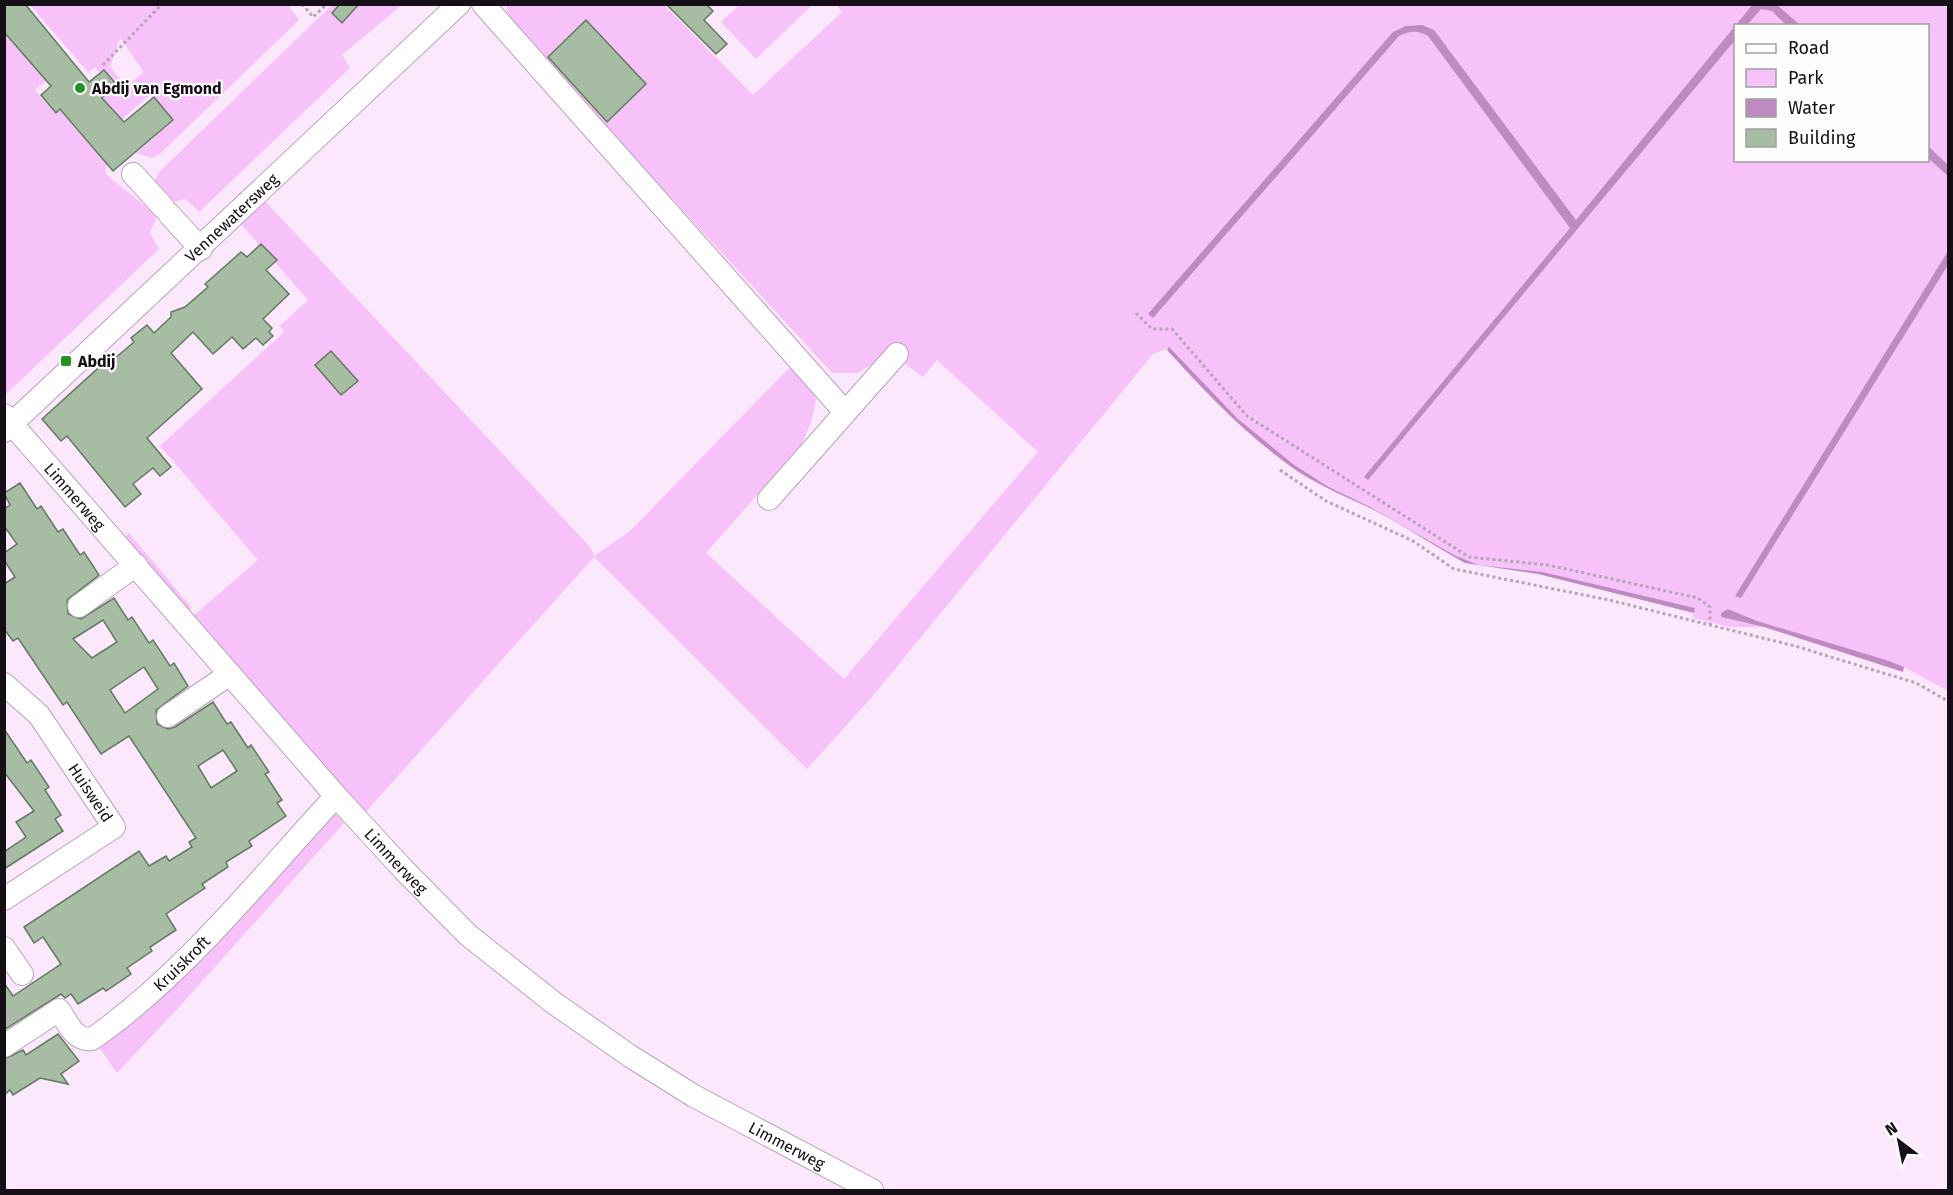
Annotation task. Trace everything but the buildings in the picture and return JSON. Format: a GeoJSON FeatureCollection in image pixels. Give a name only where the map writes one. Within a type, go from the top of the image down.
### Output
{"type":"FeatureCollection","features":[{"type":"Feature","properties":{"kind":"street","name":"Vennewatersweg"},"geometry":{"type":"LineString","coordinates":[[7,423],[201,249],[459,4]]}},
{"type":"Feature","properties":{"kind":"street"},"geometry":{"type":"LineString","coordinates":[[483,4],[845,412]]}},
{"type":"Feature","properties":{"kind":"street"},"geometry":{"type":"LineString","coordinates":[[133,174],[201,249]]}},
{"type":"Feature","properties":{"kind":"street"},"geometry":{"type":"LineString","coordinates":[[769,499],[897,354]]}},
{"type":"Feature","properties":{"kind":"street","name":"Limmerweg"},"geometry":{"type":"LineString","coordinates":[[7,423],[136,565],[336,796],[403,869],[468,934],[554,1003],[630,1056],[694,1095],[872,1191]]}},
{"type":"Feature","properties":{"kind":"street"},"geometry":{"type":"LineString","coordinates":[[79,606],[136,565]]}},
{"type":"Feature","properties":{"kind":"street"},"geometry":{"type":"LineString","coordinates":[[168,716],[230,674]]}},
{"type":"Feature","properties":{"kind":"street","name":"Huisweid"},"geometry":{"type":"LineString","coordinates":[[4,684],[39,715],[114,827],[4,899]]}},
{"type":"Feature","properties":{"kind":"street","name":"Kruiskroft"},"geometry":{"type":"LineString","coordinates":[[4,1046],[59,1010],[76,1035],[86,1040],[92,1039],[128,1014],[161,986],[336,796]]}},
{"type":"Feature","properties":{"kind":"street"},"geometry":{"type":"LineString","coordinates":[[4,948],[22,974]]}},
{"type":"Feature","properties":{"kind":"path"},"geometry":{"type":"LineString","coordinates":[[104,65],[162,4]]}},
{"type":"Feature","properties":{"kind":"path"},"geometry":{"type":"LineString","coordinates":[[302,4],[313,17],[327,4]]}},
{"type":"Feature","properties":{"kind":"path"},"geometry":{"type":"LineString","coordinates":[[1136,313],[1152,329],[1172,329],[1247,417],[1469,557],[1548,565],[1698,598],[1710,607],[1710,625]]}},
{"type":"Feature","properties":{"kind":"path"},"geometry":{"type":"LineString","coordinates":[[1280,470],[1326,501],[1413,541],[1454,569],[1563,590],[1795,645],[1916,683],[1948,701]]}},
{"type":"Feature","properties":{"kind":"green space"},"geometry":{"type":"Polygon","coordinates":[[[30,5],[288,5],[299,20],[161,153],[152,158],[136,153],[173,121],[150,95],[120,121],[97,95],[109,84],[95,67],[88,72],[30,5]],[[120,38],[110,67],[126,86],[144,72],[120,38]]]}},
{"type":"Feature","properties":{"kind":"green space"},"geometry":{"type":"Polygon","coordinates":[[[332,5],[402,5],[342,55],[350,68],[199,212],[186,199],[169,203],[154,182],[160,171],[332,5]]]}},
{"type":"Feature","properties":{"kind":"green space"},"geometry":{"type":"Polygon","coordinates":[[[507,5],[664,5],[753,95],[842,12],[837,5],[1948,5],[1948,691],[1904,667],[1757,621],[1728,609],[1721,617],[1764,627],[1730,627],[1693,618],[1695,608],[1543,572],[1479,565],[1466,561],[1372,508],[1327,486],[1293,464],[1248,429],[1169,348],[1153,354],[872,697],[807,769],[594,557],[364,814],[192,617],[258,560],[160,446],[284,332],[280,326],[308,300],[241,224],[265,201],[591,548],[594,556],[629,532],[793,364],[812,382],[816,399],[812,419],[802,444],[706,553],[844,679],[1038,452],[937,360],[923,377],[895,357],[871,365],[858,373],[832,373],[522,35],[507,12],[507,5]]]}},
{"type":"Feature","properties":{"kind":"green space"},"geometry":{"type":"Polygon","coordinates":[[[739,5],[812,5],[756,59],[721,22],[739,5]]]}},
{"type":"Feature","properties":{"kind":"green space"},"geometry":{"type":"Polygon","coordinates":[[[4,32],[46,81],[35,90],[50,108],[57,102],[108,161],[105,172],[110,178],[157,216],[150,233],[159,249],[5,395],[4,32]]]}},
{"type":"Feature","properties":{"kind":"green space"},"geometry":{"type":"Polygon","coordinates":[[[129,533],[192,608],[186,613],[124,537],[129,533]]]}},
{"type":"Feature","properties":{"kind":"green space"},"geometry":{"type":"Polygon","coordinates":[[[334,811],[344,823],[117,1073],[96,1043],[334,811]]]}},
{"type":"Feature","properties":{"kind":"water"},"geometry":{"type":"Polygon","coordinates":[[[1752,5],[1777,5],[1799,24],[1785,24],[1772,11],[1761,9],[1748,24],[1737,24],[1752,5]]]}},
{"type":"Feature","properties":{"kind":"water"},"geometry":{"type":"Polygon","coordinates":[[[1422,25],[1434,30],[1576,220],[1734,27],[1734,41],[1368,480],[1364,477],[1570,228],[1428,36],[1414,32],[1399,36],[1153,318],[1148,314],[1393,32],[1406,26],[1422,25]]]}},
{"type":"Feature","properties":{"kind":"water"},"geometry":{"type":"Polygon","coordinates":[[[1929,147],[1948,165],[1948,176],[1929,159],[1929,147]]]}},
{"type":"Feature","properties":{"kind":"water"},"geometry":{"type":"Polygon","coordinates":[[[1948,251],[1948,265],[1741,598],[1735,596],[1948,251]]]}},
{"type":"Feature","properties":{"kind":"water"},"geometry":{"type":"Polygon","coordinates":[[[1169,347],[1238,419],[1293,464],[1327,486],[1386,516],[1297,471],[1261,444],[1197,383],[1167,350],[1169,347]]]}},
{"type":"Feature","properties":{"kind":"water"},"geometry":{"type":"Polygon","coordinates":[[[1386,516],[1456,556],[1479,565],[1543,572],[1695,608],[1694,613],[1538,574],[1465,563],[1386,516]]]}},
{"type":"Feature","properties":{"kind":"water"},"geometry":{"type":"Polygon","coordinates":[[[1728,609],[1757,621],[1889,661],[1904,667],[1903,672],[1764,627],[1721,617],[1721,613],[1728,609]]]}},
{"type":"Feature","properties":{"kind":"place","name":"Abdij van Egmond"},"geometry":{"type":"Point","coordinates":[80,88]}},
{"type":"Feature","properties":{"kind":"place","name":"Abdij"},"geometry":{"type":"Point","coordinates":[66,361]}}]}
